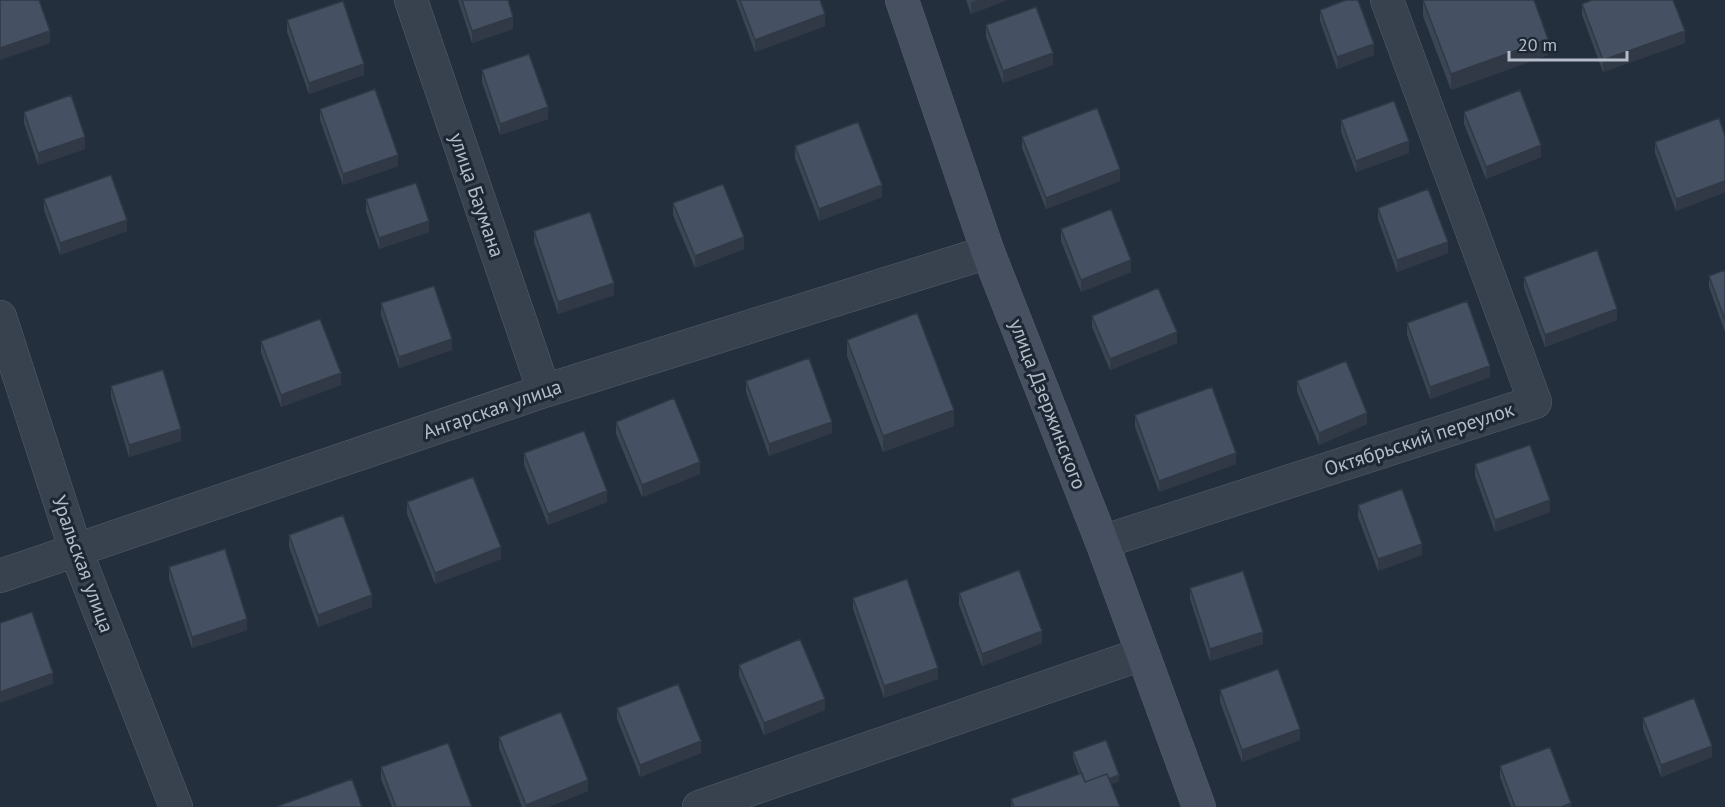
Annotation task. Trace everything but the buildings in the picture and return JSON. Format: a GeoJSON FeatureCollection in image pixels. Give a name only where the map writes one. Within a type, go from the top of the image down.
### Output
{"type":"FeatureCollection","features":[{"type":"Feature","properties":{"kind":"street","name":"улица Баумана"},"geometry":{"type":"LineString","coordinates":[[411,0],[544,391]]}},
{"type":"Feature","properties":{"kind":"street","name":"улица Дзержинского"},"geometry":{"type":"LineString","coordinates":[[902,0],[988,252],[1102,542],[1199,807]]}},
{"type":"Feature","properties":{"kind":"street","name":"Октябрьский переулок"},"geometry":{"type":"LineString","coordinates":[[1102,542],[1535,402],[1387,0]]}},
{"type":"Feature","properties":{"kind":"street","name":"Ангарская улица"},"geometry":{"type":"LineString","coordinates":[[0,576],[544,391],[988,252]]}},
{"type":"Feature","properties":{"kind":"street","name":"Уральская улица"},"geometry":{"type":"LineString","coordinates":[[0,317],[76,551],[176,807]]}},
{"type":"Feature","properties":{"kind":"street"},"geometry":{"type":"LineString","coordinates":[[699,807],[1142,654]]}}]}
